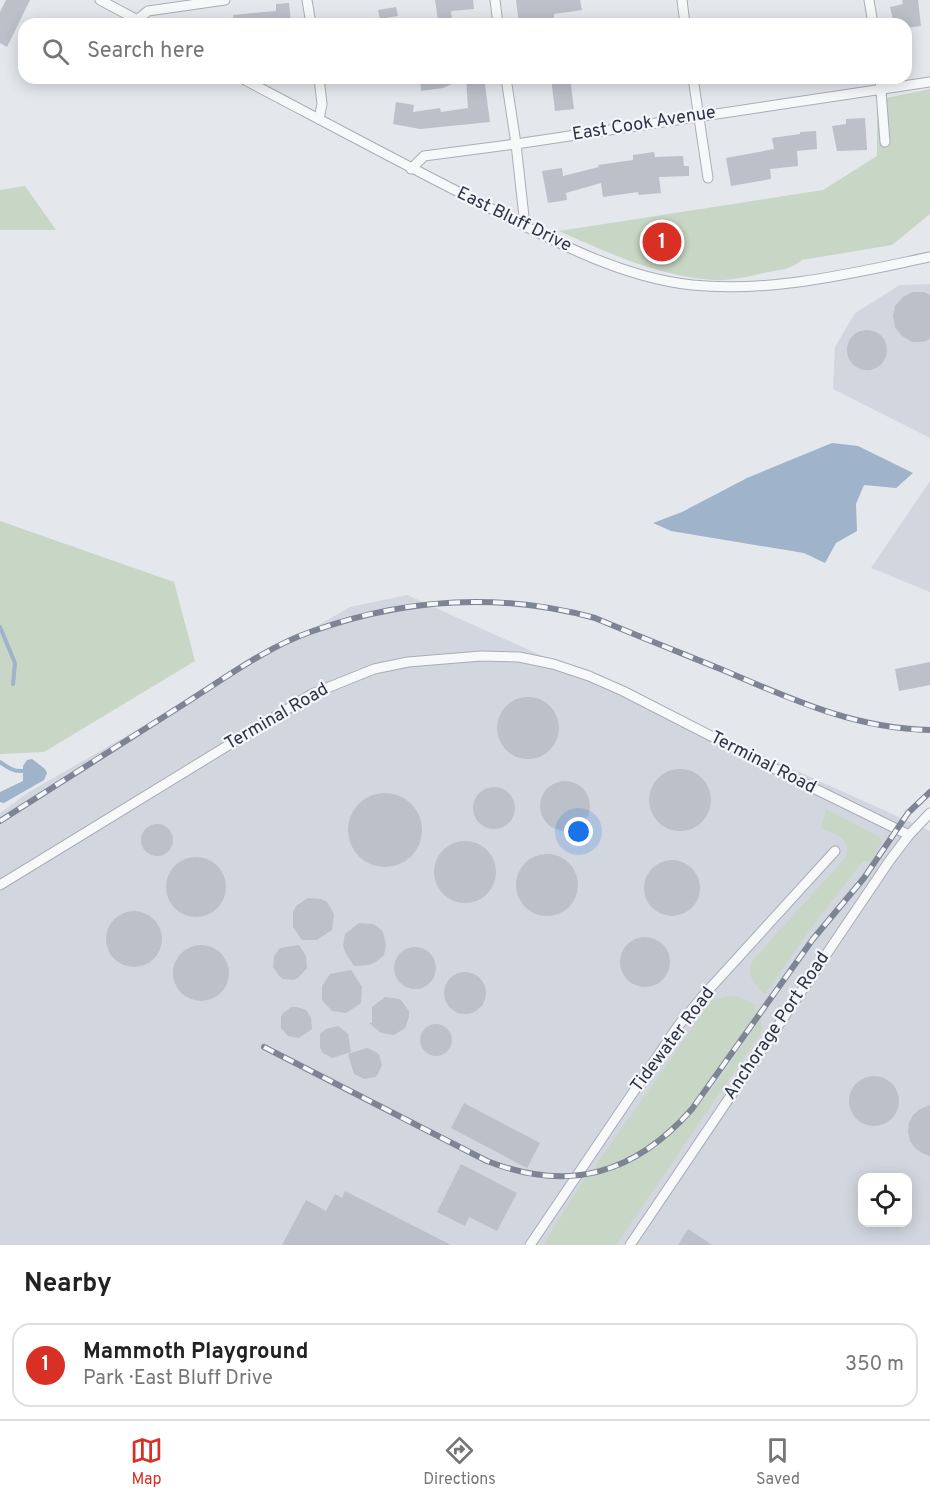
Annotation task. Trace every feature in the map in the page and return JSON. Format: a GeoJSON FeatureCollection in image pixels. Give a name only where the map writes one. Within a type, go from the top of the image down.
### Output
{"type":"FeatureCollection","features":[{"type":"Feature","properties":{"kind":"street"},"geometry":{"type":"LineString","coordinates":[[100,0],[117,4],[136,18]]}},
{"type":"Feature","properties":{"kind":"street"},"geometry":{"type":"LineString","coordinates":[[144,18],[148,11],[225,0]]}},
{"type":"Feature","properties":{"kind":"street"},"geometry":{"type":"LineString","coordinates":[[307,0],[310,18]]}},
{"type":"Feature","properties":{"kind":"street"},"geometry":{"type":"LineString","coordinates":[[495,0],[497,18]]}},
{"type":"Feature","properties":{"kind":"street"},"geometry":{"type":"LineString","coordinates":[[682,0],[684,18]]}},
{"type":"Feature","properties":{"kind":"street"},"geometry":{"type":"LineString","coordinates":[[869,0],[872,18]]}},
{"type":"Feature","properties":{"kind":"street","name":"East Cook Avenue"},"geometry":{"type":"LineString","coordinates":[[411,169],[423,156],[930,82]]}},
{"type":"Feature","properties":{"kind":"street","name":"East Bluff Drive"},"geometry":{"type":"LineString","coordinates":[[252,84],[411,169],[525,226],[605,262],[663,280],[724,287],[809,282],[930,257]]}},
{"type":"Feature","properties":{"kind":"street"},"geometry":{"type":"LineString","coordinates":[[319,119],[322,104],[320,84]]}},
{"type":"Feature","properties":{"kind":"street"},"geometry":{"type":"LineString","coordinates":[[507,84],[525,226]]}},
{"type":"Feature","properties":{"kind":"street"},"geometry":{"type":"LineString","coordinates":[[694,84],[708,178]]}},
{"type":"Feature","properties":{"kind":"street"},"geometry":{"type":"LineString","coordinates":[[880,84],[885,142]]}},
{"type":"Feature","properties":{"kind":"street","name":"Terminal Road"},"geometry":{"type":"LineString","coordinates":[[0,885],[312,694],[374,669],[420,661],[481,656],[519,657],[589,675],[909,835]]}},
{"type":"Feature","properties":{"kind":"street","name":"Anchorage Port Road"},"geometry":{"type":"LineString","coordinates":[[630,1245],[790,1005],[909,835],[930,813]]}},
{"type":"Feature","properties":{"kind":"street","name":"Tidewater Road"},"geometry":{"type":"LineString","coordinates":[[530,1245],[678,1026],[836,851]]}},
{"type":"Feature","properties":{"kind":"shaded area"},"geometry":{"type":"Polygon","coordinates":[[[930,284],[930,438],[833,389],[835,347],[855,313],[900,285],[930,284]]]}},
{"type":"Feature","properties":{"kind":"shaded area"},"geometry":{"type":"Polygon","coordinates":[[[930,481],[930,592],[871,568],[930,481]]]}},
{"type":"Feature","properties":{"kind":"shaded area"},"geometry":{"type":"Polygon","coordinates":[[[407,595],[930,831],[930,1245],[0,1245],[0,813],[29,792],[350,607],[407,595]]]}},
{"type":"Feature","properties":{"kind":"green space"},"geometry":{"type":"Polygon","coordinates":[[[930,89],[930,214],[892,245],[802,260],[789,268],[745,277],[713,280],[653,269],[559,231],[823,190],[877,156],[877,100],[930,89]]]}},
{"type":"Feature","properties":{"kind":"green space"},"geometry":{"type":"Polygon","coordinates":[[[25,186],[56,230],[0,230],[0,190],[25,186]]]}},
{"type":"Feature","properties":{"kind":"green space"},"geometry":{"type":"Polygon","coordinates":[[[0,521],[174,582],[195,661],[44,752],[0,754],[0,521]]]}},
{"type":"Feature","properties":{"kind":"green space"},"geometry":{"type":"Polygon","coordinates":[[[826,809],[878,836],[882,842],[871,862],[863,861],[811,928],[765,994],[752,979],[750,971],[753,960],[846,857],[847,845],[844,841],[821,828],[826,809]]]}},
{"type":"Feature","properties":{"kind":"green space"},"geometry":{"type":"Polygon","coordinates":[[[729,996],[739,997],[756,1005],[754,1009],[759,1013],[705,1091],[674,1127],[656,1142],[638,1154],[637,1152],[632,1154],[633,1158],[597,1170],[596,1165],[712,1000],[729,996]]]}},
{"type":"Feature","properties":{"kind":"green space"},"geometry":{"type":"Polygon","coordinates":[[[761,1018],[760,1034],[616,1245],[543,1245],[587,1175],[617,1167],[644,1154],[668,1137],[708,1093],[761,1018]]]}},
{"type":"Feature","properties":{"kind":"water"},"geometry":{"type":"Polygon","coordinates":[[[832,443],[858,446],[913,473],[896,488],[864,485],[856,504],[857,531],[836,543],[825,563],[804,553],[671,531],[653,523],[682,512],[747,478],[832,443]]]}},
{"type":"Feature","properties":{"kind":"water"},"geometry":{"type":"Polygon","coordinates":[[[32,759],[45,769],[47,773],[44,780],[4,803],[0,802],[0,792],[23,781],[23,766],[27,760],[32,759]]]}},
{"type":"Feature","properties":{"kind":"building"},"geometry":{"type":"Polygon","coordinates":[[[6,0],[30,0],[21,18],[18,18],[18,25],[7,47],[0,43],[0,12],[6,0]]]}},
{"type":"Feature","properties":{"kind":"building"},"geometry":{"type":"Polygon","coordinates":[[[435,0],[473,0],[474,9],[451,11],[452,18],[438,18],[435,0]]]}},
{"type":"Feature","properties":{"kind":"building"},"geometry":{"type":"Polygon","coordinates":[[[516,0],[580,0],[582,10],[554,14],[554,18],[518,18],[516,0]]]}},
{"type":"Feature","properties":{"kind":"building"},"geometry":{"type":"Polygon","coordinates":[[[902,0],[918,0],[921,26],[912,27],[912,18],[893,18],[890,7],[903,4],[902,0]]]}},
{"type":"Feature","properties":{"kind":"building"},"geometry":{"type":"Polygon","coordinates":[[[289,3],[290,18],[233,18],[233,15],[276,11],[276,4],[289,3]]]}},
{"type":"Feature","properties":{"kind":"building"},"geometry":{"type":"Polygon","coordinates":[[[396,7],[398,16],[380,18],[378,10],[396,7]]]}},
{"type":"Feature","properties":{"kind":"building"},"geometry":{"type":"Polygon","coordinates":[[[420,84],[452,84],[443,88],[421,91],[420,84]]]}},
{"type":"Feature","properties":{"kind":"building"},"geometry":{"type":"Polygon","coordinates":[[[466,84],[485,84],[490,122],[420,129],[393,124],[396,102],[414,105],[413,112],[440,108],[441,112],[468,108],[466,84]]]}},
{"type":"Feature","properties":{"kind":"building"},"geometry":{"type":"Polygon","coordinates":[[[552,84],[571,84],[574,109],[555,111],[552,84]]]}},
{"type":"Feature","properties":{"kind":"building"},"geometry":{"type":"Polygon","coordinates":[[[865,118],[867,150],[837,151],[832,126],[846,124],[846,119],[865,118]]]}},
{"type":"Feature","properties":{"kind":"building"},"geometry":{"type":"Polygon","coordinates":[[[816,131],[817,149],[797,151],[798,166],[770,169],[771,179],[731,186],[726,158],[774,149],[772,138],[816,131]]]}},
{"type":"Feature","properties":{"kind":"building"},"geometry":{"type":"Polygon","coordinates":[[[654,152],[655,157],[683,156],[684,166],[689,166],[689,176],[659,177],[661,193],[639,195],[638,192],[603,197],[601,183],[566,193],[567,200],[548,203],[542,171],[562,168],[563,176],[599,167],[598,165],[633,160],[633,155],[654,152]]]}},
{"type":"Feature","properties":{"kind":"building"},"geometry":{"type":"Polygon","coordinates":[[[913,292],[924,292],[930,295],[930,339],[923,342],[912,342],[902,336],[895,327],[893,316],[895,306],[903,297],[913,292]]]}},
{"type":"Feature","properties":{"kind":"building"},"geometry":{"type":"Polygon","coordinates":[[[867,330],[881,336],[887,350],[881,364],[867,370],[853,364],[847,350],[853,336],[867,330]]]}},
{"type":"Feature","properties":{"kind":"building"},"geometry":{"type":"Polygon","coordinates":[[[930,662],[930,685],[899,691],[895,669],[930,662]]]}},
{"type":"Feature","properties":{"kind":"building"},"geometry":{"type":"Polygon","coordinates":[[[528,697],[550,706],[559,728],[550,750],[528,759],[506,750],[497,728],[506,706],[528,697]]]}},
{"type":"Feature","properties":{"kind":"building"},"geometry":{"type":"Polygon","coordinates":[[[680,769],[702,778],[711,800],[702,822],[680,831],[658,822],[649,800],[658,778],[680,769]]]}},
{"type":"Feature","properties":{"kind":"building"},"geometry":{"type":"Polygon","coordinates":[[[560,781],[570,781],[583,788],[590,801],[590,811],[583,824],[570,831],[560,831],[551,827],[544,820],[540,811],[540,801],[544,792],[551,785],[560,781]]]}},
{"type":"Feature","properties":{"kind":"building"},"geometry":{"type":"Polygon","coordinates":[[[494,787],[502,788],[509,793],[514,800],[514,816],[509,823],[502,828],[494,829],[486,828],[479,823],[474,816],[473,808],[474,800],[479,793],[486,788],[494,787]]]}},
{"type":"Feature","properties":{"kind":"building"},"geometry":{"type":"Polygon","coordinates":[[[378,793],[392,793],[406,799],[416,809],[422,823],[422,837],[416,851],[406,861],[392,867],[378,867],[364,861],[354,851],[348,837],[348,823],[354,809],[364,799],[378,793]]]}},
{"type":"Feature","properties":{"kind":"building"},"geometry":{"type":"Polygon","coordinates":[[[157,824],[168,829],[173,840],[168,851],[157,856],[146,851],[141,840],[146,829],[157,824]]]}},
{"type":"Feature","properties":{"kind":"building"},"geometry":{"type":"Polygon","coordinates":[[[465,841],[487,850],[496,872],[487,894],[465,903],[443,894],[434,872],[443,850],[465,841]]]}},
{"type":"Feature","properties":{"kind":"building"},"geometry":{"type":"Polygon","coordinates":[[[547,854],[569,863],[578,885],[569,907],[547,916],[525,907],[516,885],[525,863],[547,854]]]}},
{"type":"Feature","properties":{"kind":"building"},"geometry":{"type":"Polygon","coordinates":[[[190,857],[202,857],[218,865],[224,875],[226,887],[224,899],[218,909],[202,917],[190,917],[174,909],[166,893],[166,881],[174,865],[190,857]]]}},
{"type":"Feature","properties":{"kind":"building"},"geometry":{"type":"Polygon","coordinates":[[[666,860],[678,860],[692,868],[700,882],[698,899],[692,908],[678,916],[666,916],[649,904],[644,894],[644,882],[656,865],[666,860]]]}},
{"type":"Feature","properties":{"kind":"building"},"geometry":{"type":"Polygon","coordinates":[[[308,898],[327,902],[334,914],[332,930],[317,940],[302,940],[293,927],[293,912],[296,906],[308,898]]]}},
{"type":"Feature","properties":{"kind":"building"},"geometry":{"type":"Polygon","coordinates":[[[134,911],[149,916],[157,924],[162,939],[157,954],[149,962],[134,967],[119,962],[111,954],[106,939],[111,924],[119,916],[134,911]]]}},
{"type":"Feature","properties":{"kind":"building"},"geometry":{"type":"Polygon","coordinates":[[[359,923],[373,924],[378,927],[383,932],[386,945],[384,955],[376,962],[354,966],[343,945],[345,934],[359,923]]]}},
{"type":"Feature","properties":{"kind":"building"},"geometry":{"type":"Polygon","coordinates":[[[640,937],[650,937],[663,944],[670,957],[670,967],[663,980],[650,987],[640,987],[631,983],[624,976],[620,967],[620,957],[624,948],[631,941],[640,937]]]}},
{"type":"Feature","properties":{"kind":"building"},"geometry":{"type":"Polygon","coordinates":[[[201,945],[216,950],[224,958],[229,973],[224,988],[216,996],[201,1001],[186,996],[178,988],[173,973],[178,958],[186,950],[201,945]]]}},
{"type":"Feature","properties":{"kind":"building"},"geometry":{"type":"Polygon","coordinates":[[[299,945],[306,956],[307,968],[294,980],[283,979],[273,967],[274,956],[280,948],[299,945]]]}},
{"type":"Feature","properties":{"kind":"building"},"geometry":{"type":"Polygon","coordinates":[[[415,947],[423,948],[430,953],[435,960],[435,976],[430,983],[423,988],[415,989],[407,988],[400,983],[395,976],[394,968],[395,960],[400,953],[407,948],[415,947]]]}},
{"type":"Feature","properties":{"kind":"building"},"geometry":{"type":"Polygon","coordinates":[[[351,970],[362,987],[361,1003],[346,1013],[332,1011],[322,1000],[322,986],[330,974],[351,970]]]}},
{"type":"Feature","properties":{"kind":"building"},"geometry":{"type":"Polygon","coordinates":[[[465,972],[473,973],[480,978],[485,985],[485,1001],[480,1008],[473,1013],[465,1014],[457,1013],[450,1008],[445,1001],[444,993],[445,985],[450,978],[457,973],[465,972]]]}},
{"type":"Feature","properties":{"kind":"building"},"geometry":{"type":"Polygon","coordinates":[[[385,997],[400,999],[409,1011],[405,1028],[394,1035],[381,1033],[369,1023],[372,1023],[372,1007],[385,997]]]}},
{"type":"Feature","properties":{"kind":"building"},"geometry":{"type":"Polygon","coordinates":[[[292,1007],[306,1010],[311,1018],[312,1029],[299,1038],[288,1036],[281,1028],[283,1013],[292,1007]]]}},
{"type":"Feature","properties":{"kind":"building"},"geometry":{"type":"Polygon","coordinates":[[[436,1024],[447,1029],[452,1040],[447,1051],[436,1056],[425,1051],[420,1040],[425,1029],[436,1024]]]}},
{"type":"Feature","properties":{"kind":"building"},"geometry":{"type":"Polygon","coordinates":[[[338,1026],[348,1034],[351,1052],[332,1058],[323,1053],[320,1048],[320,1034],[326,1029],[338,1026]]]}},
{"type":"Feature","properties":{"kind":"building"},"geometry":{"type":"Polygon","coordinates":[[[367,1048],[379,1055],[382,1065],[375,1077],[364,1079],[354,1074],[348,1054],[367,1048]]]}},
{"type":"Feature","properties":{"kind":"building"},"geometry":{"type":"Polygon","coordinates":[[[869,1076],[879,1076],[892,1083],[899,1096],[899,1106],[892,1119],[879,1126],[869,1126],[860,1122],[853,1115],[849,1106],[849,1096],[853,1087],[860,1080],[869,1076]]]}},
{"type":"Feature","properties":{"kind":"building"},"geometry":{"type":"Polygon","coordinates":[[[464,1103],[540,1143],[527,1168],[451,1128],[464,1103]]]}},
{"type":"Feature","properties":{"kind":"building"},"geometry":{"type":"Polygon","coordinates":[[[930,1105],[930,1156],[915,1148],[908,1132],[913,1115],[930,1105]]]}},
{"type":"Feature","properties":{"kind":"building"},"geometry":{"type":"Polygon","coordinates":[[[461,1164],[517,1193],[497,1231],[469,1217],[465,1226],[437,1212],[461,1164]]]}},
{"type":"Feature","properties":{"kind":"building"},"geometry":{"type":"Polygon","coordinates":[[[345,1191],[451,1245],[282,1245],[306,1200],[326,1211],[335,1194],[342,1198],[345,1191]]]}},
{"type":"Feature","properties":{"kind":"building"},"geometry":{"type":"Polygon","coordinates":[[[688,1229],[712,1245],[678,1245],[688,1229]]]}},
{"type":"Feature","properties":{"kind":"waterway"},"geometry":{"type":"LineString","coordinates":[[0,627],[15,663],[13,684]]}},
{"type":"Feature","properties":{"kind":"waterway"},"geometry":{"type":"LineString","coordinates":[[0,762],[14,770],[23,771]]}},
{"type":"Feature","properties":{"kind":"railway"},"geometry":{"type":"LineString","coordinates":[[0,821],[277,646],[345,621],[381,612],[452,602],[523,604],[595,618],[824,710],[876,724],[930,730]]}},
{"type":"Feature","properties":{"kind":"railway"},"geometry":{"type":"LineString","coordinates":[[264,1047],[487,1161],[517,1171],[546,1176],[573,1176],[599,1171],[624,1162],[647,1149],[670,1131],[692,1109],[813,939],[864,878],[908,813],[930,792]]}},
{"type":"Feature","properties":{"kind":"place","name":"Mammoth Playground"},"geometry":{"type":"Point","coordinates":[662,242]}}]}
